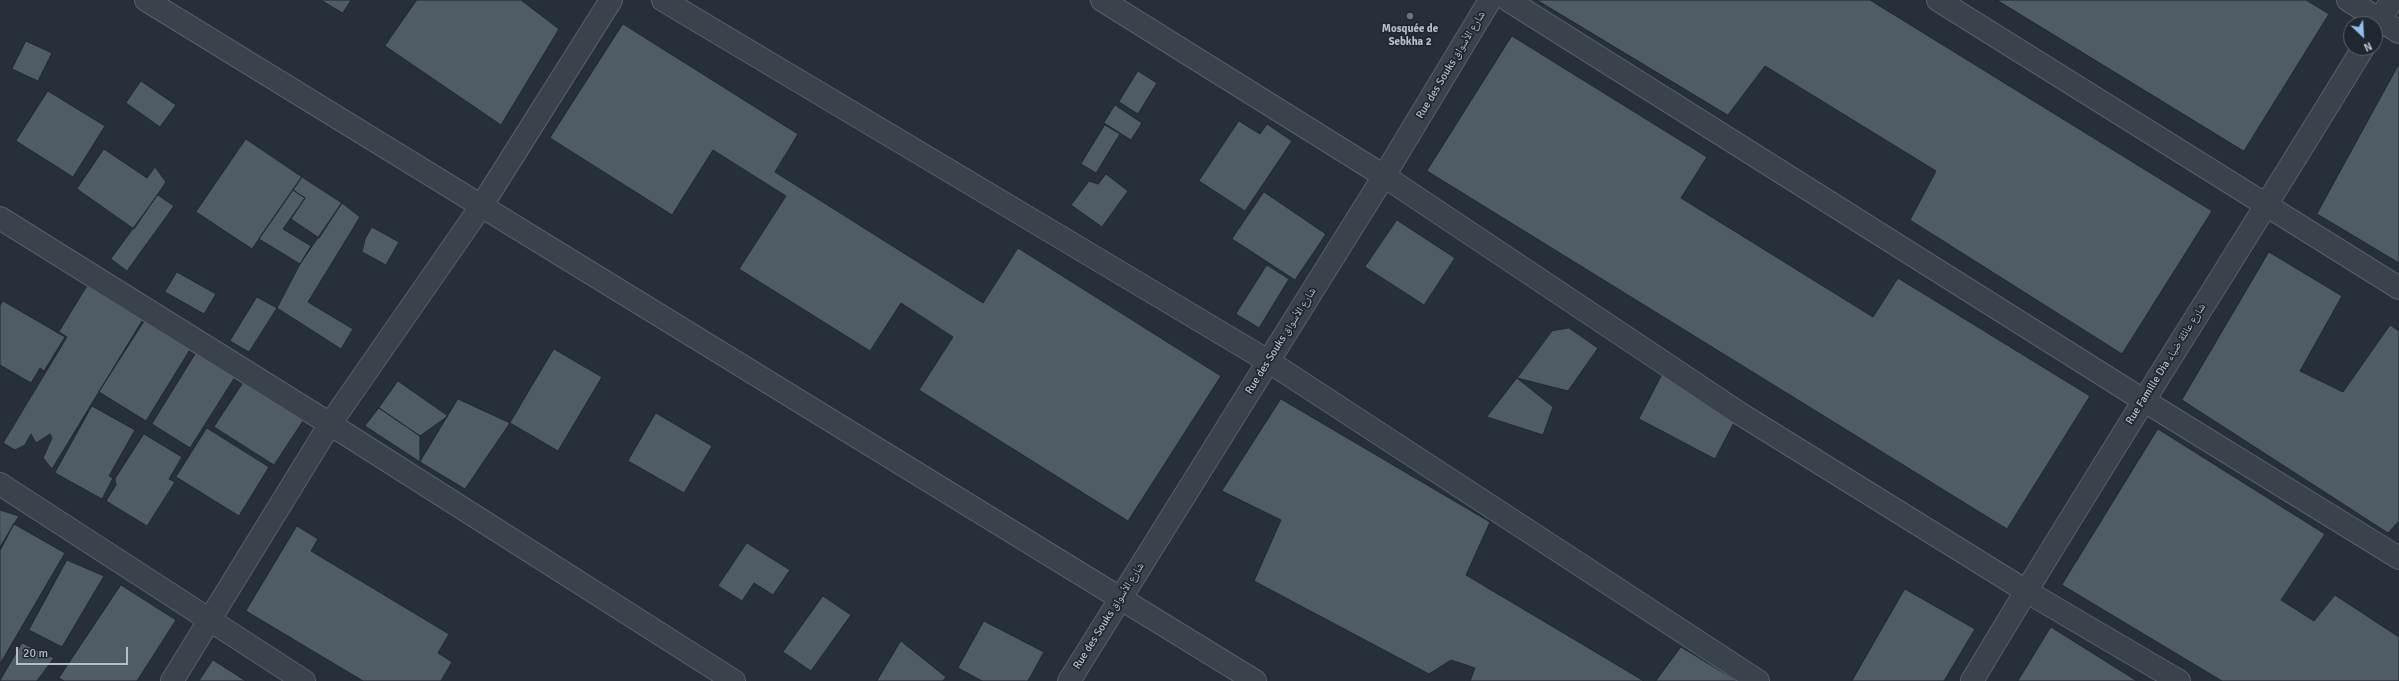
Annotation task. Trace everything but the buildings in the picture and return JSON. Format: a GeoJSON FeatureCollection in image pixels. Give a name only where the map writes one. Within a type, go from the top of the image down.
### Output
{"type":"FeatureCollection","features":[{"type":"Feature","properties":{"kind":"street"},"geometry":{"type":"LineString","coordinates":[[146,0],[1255,681]]}},
{"type":"Feature","properties":{"kind":"street"},"geometry":{"type":"LineString","coordinates":[[172,681],[330,424],[482,205],[612,0]]}},
{"type":"Feature","properties":{"kind":"street"},"geometry":{"type":"LineString","coordinates":[[663,0],[1268,361],[1758,681]]}},
{"type":"Feature","properties":{"kind":"street"},"geometry":{"type":"LineString","coordinates":[[1102,0],[1384,176],[1739,412],[2026,591],[2179,681]]}},
{"type":"Feature","properties":{"kind":"street","name":"Rue des Souks شارع الأسواق"},"geometry":{"type":"LineString","coordinates":[[1069,681],[1384,176],[1490,0]]}},
{"type":"Feature","properties":{"kind":"street"},"geometry":{"type":"LineString","coordinates":[[1508,0],[2143,400],[2399,558]]}},
{"type":"Feature","properties":{"kind":"street"},"geometry":{"type":"LineString","coordinates":[[1938,0],[2399,288]]}},
{"type":"Feature","properties":{"kind":"street"},"geometry":{"type":"LineString","coordinates":[[2348,0],[2368,16]]}},
{"type":"Feature","properties":{"kind":"street"},"geometry":{"type":"LineString","coordinates":[[2383,16],[2392,0]]}},
{"type":"Feature","properties":{"kind":"street"},"geometry":{"type":"LineString","coordinates":[[2383,26],[2399,32]]}},
{"type":"Feature","properties":{"kind":"street","name":"Rue Famille Dia شارع عائلة ضياء"},"geometry":{"type":"LineString","coordinates":[[1972,681],[2143,400],[2267,206],[2358,56]]}},
{"type":"Feature","properties":{"kind":"street"},"geometry":{"type":"LineString","coordinates":[[0,218],[330,424],[734,681]]}},
{"type":"Feature","properties":{"kind":"street"},"geometry":{"type":"LineString","coordinates":[[0,484],[209,621],[304,681]]}},
{"type":"Feature","properties":{"kind":"place","name":"Mosquée de Sebkha 2"},"geometry":{"type":"Point","coordinates":[1410,16]}}]}
